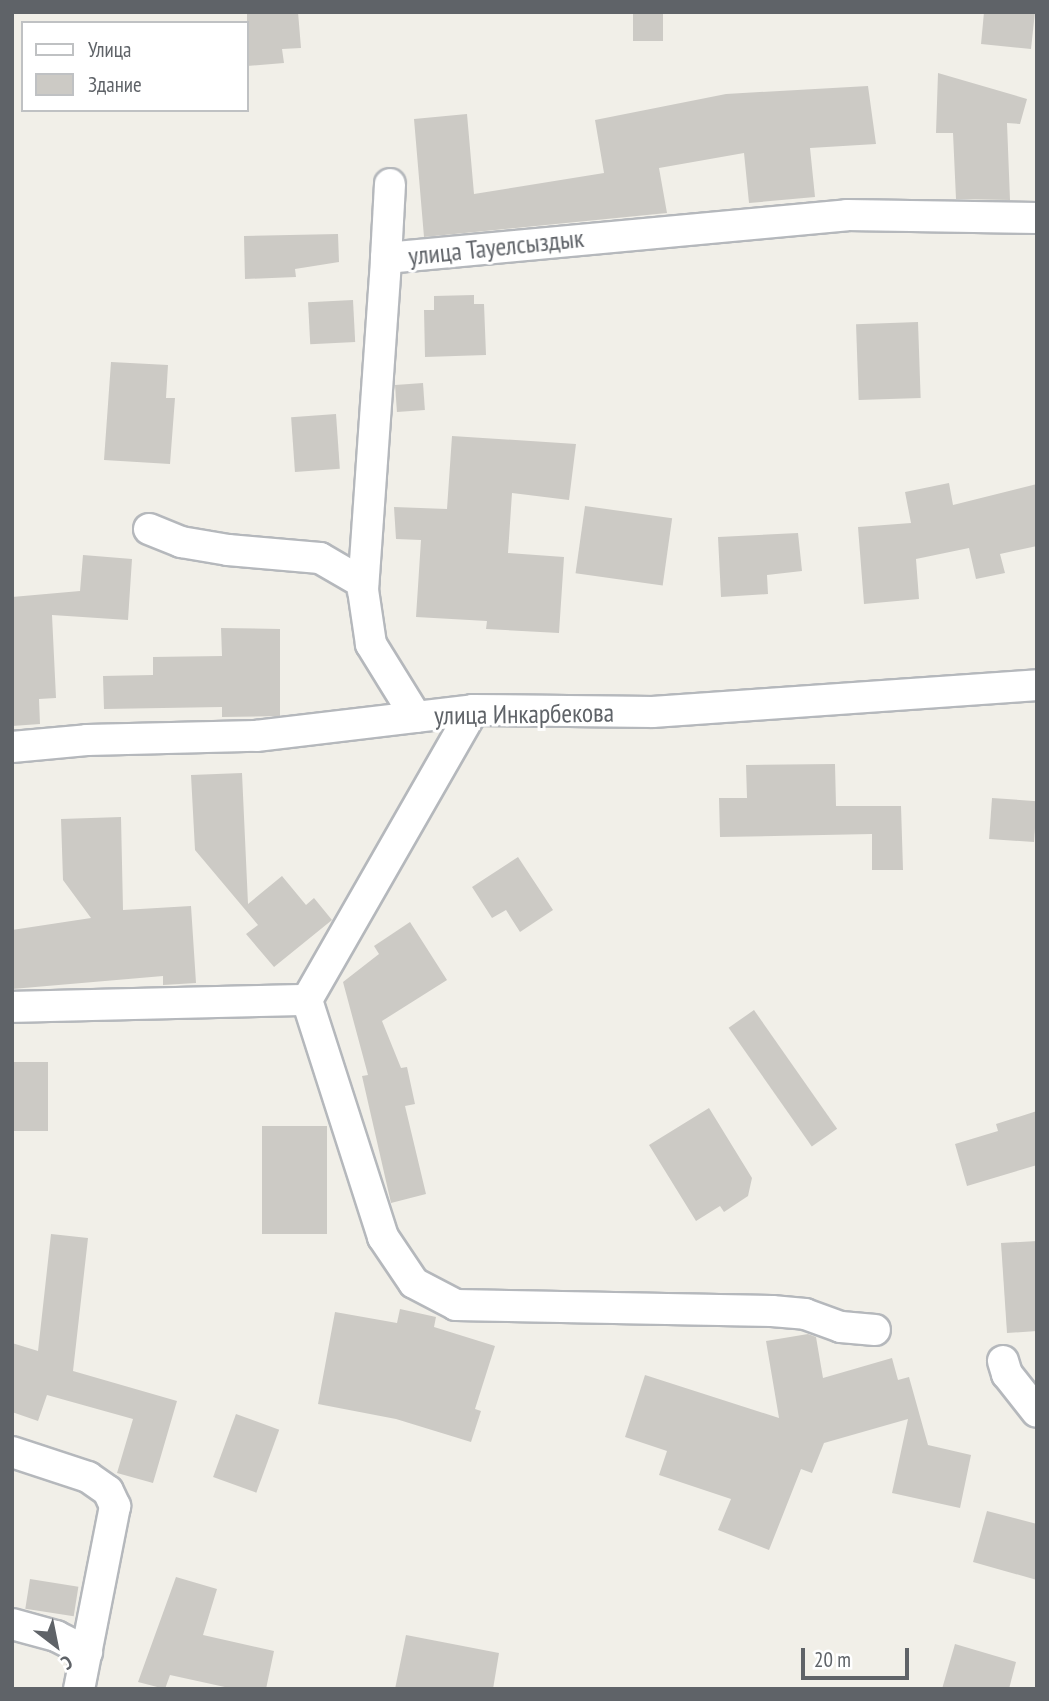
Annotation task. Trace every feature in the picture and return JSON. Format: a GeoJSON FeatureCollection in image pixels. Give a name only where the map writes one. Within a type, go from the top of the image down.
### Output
{"type":"FeatureCollection","features":[{"type":"Feature","properties":{"kind":"street"},"geometry":{"type":"LineString","coordinates":[[386,258],[390,184]]}},
{"type":"Feature","properties":{"kind":"street","name":"улица Тауелсыздык"},"geometry":{"type":"LineString","coordinates":[[416,718],[371,644],[363,583],[386,258],[835,216],[1037,218]]}},
{"type":"Feature","properties":{"kind":"street"},"geometry":{"type":"LineString","coordinates":[[149,529],[181,542],[228,550],[320,558],[363,583]]}},
{"type":"Feature","properties":{"kind":"street","name":"улица Инкарбекова"},"geometry":{"type":"LineString","coordinates":[[12,747],[87,740],[256,736],[473,710],[653,712],[1037,685]]}},
{"type":"Feature","properties":{"kind":"street"},"geometry":{"type":"LineString","coordinates":[[473,710],[307,1000],[383,1237],[414,1283],[456,1305],[772,1311],[805,1314],[841,1327],[875,1330]]}},
{"type":"Feature","properties":{"kind":"street"},"geometry":{"type":"LineString","coordinates":[[12,1007],[307,1000]]}},
{"type":"Feature","properties":{"kind":"street"},"geometry":{"type":"LineString","coordinates":[[1003,1361],[1013,1383],[1037,1412]]}},
{"type":"Feature","properties":{"kind":"street"},"geometry":{"type":"LineString","coordinates":[[12,1452],[88,1477],[108,1491],[115,1506],[79,1689]]}},
{"type":"Feature","properties":{"kind":"street"},"geometry":{"type":"LineString","coordinates":[[12,1624],[56,1636],[87,1652]]}},
{"type":"Feature","properties":{"kind":"building"},"geometry":{"type":"Polygon","coordinates":[[[247,12],[298,12],[301,48],[282,49],[284,63],[248,66],[247,12]]]}},
{"type":"Feature","properties":{"kind":"building"},"geometry":{"type":"Polygon","coordinates":[[[633,12],[663,12],[663,41],[633,41],[633,12]]]}},
{"type":"Feature","properties":{"kind":"building"},"geometry":{"type":"Polygon","coordinates":[[[984,12],[1035,12],[1031,49],[981,44],[984,12]]]}},
{"type":"Feature","properties":{"kind":"building"},"geometry":{"type":"Polygon","coordinates":[[[938,73],[1027,99],[1020,124],[1007,123],[1010,200],[956,199],[953,133],[936,133],[938,73]]]}},
{"type":"Feature","properties":{"kind":"building"},"geometry":{"type":"Polygon","coordinates":[[[868,86],[876,144],[810,148],[815,197],[749,203],[744,153],[659,168],[667,213],[424,237],[414,119],[467,114],[474,194],[604,173],[595,120],[726,94],[868,86]]]}},
{"type":"Feature","properties":{"kind":"building"},"geometry":{"type":"Polygon","coordinates":[[[338,234],[339,262],[295,269],[296,277],[245,279],[244,236],[338,234]]]}},
{"type":"Feature","properties":{"kind":"building"},"geometry":{"type":"Polygon","coordinates":[[[474,295],[474,304],[484,304],[486,355],[425,357],[424,310],[434,310],[434,296],[474,295]]]}},
{"type":"Feature","properties":{"kind":"building"},"geometry":{"type":"Polygon","coordinates":[[[353,300],[355,342],[310,344],[308,302],[353,300]]]}},
{"type":"Feature","properties":{"kind":"building"},"geometry":{"type":"Polygon","coordinates":[[[918,322],[921,398],[859,400],[856,324],[918,322]]]}},
{"type":"Feature","properties":{"kind":"building"},"geometry":{"type":"Polygon","coordinates":[[[111,362],[168,365],[166,398],[175,398],[170,464],[104,460],[111,362]]]}},
{"type":"Feature","properties":{"kind":"building"},"geometry":{"type":"Polygon","coordinates":[[[423,383],[425,410],[397,412],[395,385],[423,383]]]}},
{"type":"Feature","properties":{"kind":"building"},"geometry":{"type":"Polygon","coordinates":[[[336,414],[340,469],[295,472],[291,417],[336,414]]]}},
{"type":"Feature","properties":{"kind":"building"},"geometry":{"type":"Polygon","coordinates":[[[452,436],[576,444],[569,500],[512,493],[508,553],[564,557],[559,633],[486,629],[487,621],[416,617],[421,540],[396,539],[394,507],[447,509],[452,436]]]}},
{"type":"Feature","properties":{"kind":"building"},"geometry":{"type":"Polygon","coordinates":[[[949,483],[953,505],[1037,484],[1037,546],[1000,554],[1005,573],[976,579],[969,548],[916,559],[919,599],[864,604],[858,527],[911,523],[905,492],[949,483]]]}},
{"type":"Feature","properties":{"kind":"building"},"geometry":{"type":"Polygon","coordinates":[[[585,506],[672,518],[663,586],[576,573],[585,506]]]}},
{"type":"Feature","properties":{"kind":"building"},"geometry":{"type":"Polygon","coordinates":[[[798,533],[802,571],[767,575],[768,594],[721,597],[718,537],[798,533]]]}},
{"type":"Feature","properties":{"kind":"building"},"geometry":{"type":"Polygon","coordinates":[[[83,555],[132,559],[128,620],[52,615],[56,698],[39,699],[40,724],[12,726],[12,597],[80,591],[83,555]]]}},
{"type":"Feature","properties":{"kind":"building"},"geometry":{"type":"Polygon","coordinates":[[[221,628],[280,629],[280,716],[222,717],[222,707],[104,709],[103,676],[153,675],[153,657],[222,656],[221,628]]]}},
{"type":"Feature","properties":{"kind":"building"},"geometry":{"type":"Polygon","coordinates":[[[835,764],[836,806],[901,806],[903,870],[872,870],[872,834],[720,837],[719,798],[747,798],[746,765],[835,764]]]}},
{"type":"Feature","properties":{"kind":"building"},"geometry":{"type":"Polygon","coordinates":[[[242,773],[248,904],[282,876],[306,905],[314,898],[332,920],[274,967],[246,934],[258,925],[195,850],[191,775],[242,773]]]}},
{"type":"Feature","properties":{"kind":"building"},"geometry":{"type":"Polygon","coordinates":[[[992,798],[1037,801],[1034,842],[989,839],[992,798]]]}},
{"type":"Feature","properties":{"kind":"building"},"geometry":{"type":"Polygon","coordinates":[[[121,817],[123,910],[191,906],[196,983],[163,985],[163,976],[12,989],[12,930],[91,918],[63,880],[61,819],[121,817]]]}},
{"type":"Feature","properties":{"kind":"building"},"geometry":{"type":"Polygon","coordinates":[[[518,857],[553,910],[520,932],[506,910],[492,918],[472,887],[518,857]]]}},
{"type":"Feature","properties":{"kind":"building"},"geometry":{"type":"Polygon","coordinates":[[[410,922],[447,980],[382,1021],[401,1068],[407,1067],[415,1104],[405,1106],[426,1194],[391,1203],[362,1076],[368,1075],[343,982],[379,954],[374,946],[410,922]]]}},
{"type":"Feature","properties":{"kind":"building"},"geometry":{"type":"Polygon","coordinates":[[[754,1010],[837,1129],[812,1147],[729,1028],[754,1010]]]}},
{"type":"Feature","properties":{"kind":"building"},"geometry":{"type":"Polygon","coordinates":[[[12,1062],[48,1062],[48,1131],[12,1131],[12,1062]]]}},
{"type":"Feature","properties":{"kind":"building"},"geometry":{"type":"Polygon","coordinates":[[[709,1108],[752,1178],[748,1196],[724,1212],[720,1206],[696,1221],[649,1145],[709,1108]]]}},
{"type":"Feature","properties":{"kind":"building"},"geometry":{"type":"Polygon","coordinates":[[[1037,1111],[1037,1165],[967,1186],[955,1144],[998,1131],[996,1124],[1037,1111]]]}},
{"type":"Feature","properties":{"kind":"building"},"geometry":{"type":"Polygon","coordinates":[[[262,1126],[327,1126],[327,1234],[262,1234],[262,1126]]]}},
{"type":"Feature","properties":{"kind":"building"},"geometry":{"type":"Polygon","coordinates":[[[51,1234],[88,1238],[73,1371],[177,1401],[153,1483],[117,1473],[133,1419],[47,1395],[38,1421],[12,1412],[12,1343],[38,1351],[51,1234]]]}},
{"type":"Feature","properties":{"kind":"building"},"geometry":{"type":"Polygon","coordinates":[[[1037,1241],[1037,1331],[1007,1333],[1001,1243],[1037,1241]]]}},
{"type":"Feature","properties":{"kind":"building"},"geometry":{"type":"Polygon","coordinates":[[[400,1309],[436,1317],[434,1327],[495,1346],[475,1409],[481,1411],[471,1442],[396,1419],[318,1404],[335,1312],[397,1323],[400,1309]]]}},
{"type":"Feature","properties":{"kind":"building"},"geometry":{"type":"Polygon","coordinates":[[[808,1334],[816,1337],[823,1378],[892,1358],[898,1380],[909,1377],[928,1445],[971,1455],[960,1508],[892,1493],[908,1419],[824,1443],[812,1473],[801,1469],[769,1550],[718,1530],[731,1499],[659,1475],[667,1451],[625,1437],[645,1375],[779,1418],[766,1341],[808,1334]]]}},
{"type":"Feature","properties":{"kind":"building"},"geometry":{"type":"Polygon","coordinates":[[[236,1414],[279,1430],[256,1493],[213,1477],[236,1414]]]}},
{"type":"Feature","properties":{"kind":"building"},"geometry":{"type":"Polygon","coordinates":[[[987,1511],[1037,1524],[1037,1580],[973,1562],[987,1511]]]}},
{"type":"Feature","properties":{"kind":"building"},"geometry":{"type":"Polygon","coordinates":[[[176,1577],[217,1589],[203,1635],[274,1651],[266,1689],[234,1689],[170,1675],[165,1689],[138,1682],[176,1577]]]}},
{"type":"Feature","properties":{"kind":"building"},"geometry":{"type":"Polygon","coordinates":[[[30,1579],[78,1587],[74,1616],[25,1609],[30,1579]]]}},
{"type":"Feature","properties":{"kind":"building"},"geometry":{"type":"Polygon","coordinates":[[[406,1635],[499,1653],[493,1689],[395,1689],[406,1635]]]}},
{"type":"Feature","properties":{"kind":"building"},"geometry":{"type":"Polygon","coordinates":[[[955,1644],[1016,1662],[1009,1689],[942,1689],[955,1644]]]}}]}
